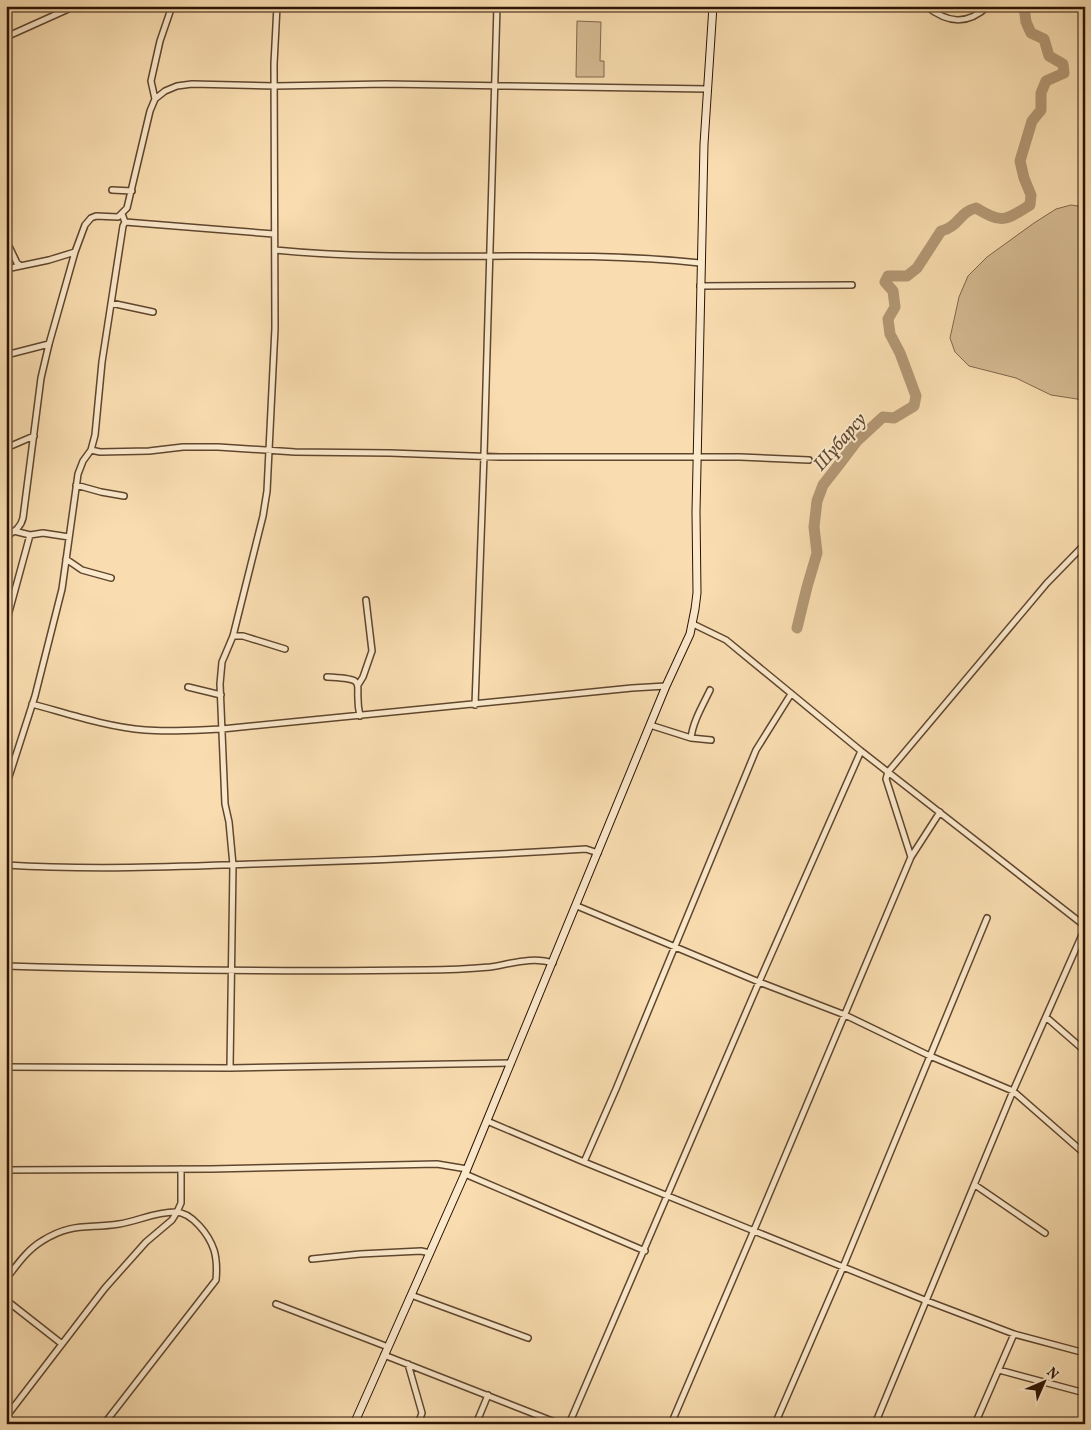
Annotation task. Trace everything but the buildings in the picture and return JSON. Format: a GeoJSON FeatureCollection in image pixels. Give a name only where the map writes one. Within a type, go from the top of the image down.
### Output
{"type":"FeatureCollection","features":[{"type":"Feature","properties":{"kind":"street"},"geometry":{"type":"LineString","coordinates":[[6,37],[76,6]]}},
{"type":"Feature","properties":{"kind":"street"},"geometry":{"type":"LineString","coordinates":[[155,99],[151,81],[160,41],[172,6]]}},
{"type":"Feature","properties":{"kind":"street"},"geometry":{"type":"LineString","coordinates":[[230,1068],[233,865],[229,822],[225,804],[220,695],[222,662],[233,636],[268,491],[275,328],[274,86],[277,6]]}},
{"type":"Feature","properties":{"kind":"street"},"geometry":{"type":"LineString","coordinates":[[474,705],[498,6]]}},
{"type":"Feature","properties":{"kind":"street"},"geometry":{"type":"LineString","coordinates":[[354,1424],[512,1063],[650,724],[685,647],[693,624],[697,593],[700,263],[704,144],[713,6]]}},
{"type":"Feature","properties":{"kind":"street"},"geometry":{"type":"LineString","coordinates":[[926,6],[935,14],[947,19],[961,21],[983,11],[988,6]]}},
{"type":"Feature","properties":{"kind":"street"},"geometry":{"type":"LineString","coordinates":[[6,536],[14,532],[22,523],[41,378],[75,252],[85,225],[91,218],[96,216],[113,218],[122,214],[127,208],[150,111],[155,99],[165,91],[177,86],[192,84],[274,86],[386,84],[708,89]]}},
{"type":"Feature","properties":{"kind":"street"},"geometry":{"type":"LineString","coordinates":[[112,190],[132,191]]}},
{"type":"Feature","properties":{"kind":"street"},"geometry":{"type":"LineString","coordinates":[[122,214],[126,222]]}},
{"type":"Feature","properties":{"kind":"street"},"geometry":{"type":"LineString","coordinates":[[126,222],[274,234]]}},
{"type":"Feature","properties":{"kind":"street"},"geometry":{"type":"LineString","coordinates":[[6,786],[32,704],[62,589],[78,474],[83,461],[91,450],[95,435],[110,303],[123,226],[126,222]]}},
{"type":"Feature","properties":{"kind":"street"},"geometry":{"type":"LineString","coordinates":[[6,240],[17,263],[20,265]]}},
{"type":"Feature","properties":{"kind":"street"},"geometry":{"type":"LineString","coordinates":[[275,250],[324,255],[489,255],[647,258],[700,263]]}},
{"type":"Feature","properties":{"kind":"street"},"geometry":{"type":"LineString","coordinates":[[6,269],[49,260],[75,252]]}},
{"type":"Feature","properties":{"kind":"street"},"geometry":{"type":"LineString","coordinates":[[700,286],[852,285]]}},
{"type":"Feature","properties":{"kind":"street"},"geometry":{"type":"LineString","coordinates":[[110,303],[153,312]]}},
{"type":"Feature","properties":{"kind":"street"},"geometry":{"type":"LineString","coordinates":[[6,354],[49,344]]}},
{"type":"Feature","properties":{"kind":"street"},"geometry":{"type":"LineString","coordinates":[[6,448],[34,436]]}},
{"type":"Feature","properties":{"kind":"street"},"geometry":{"type":"LineString","coordinates":[[91,450],[100,452],[218,447],[295,452],[484,455],[500,457],[698,458],[740,456],[809,460]]}},
{"type":"Feature","properties":{"kind":"street"},"geometry":{"type":"LineString","coordinates":[[76,485],[124,496]]}},
{"type":"Feature","properties":{"kind":"street"},"geometry":{"type":"LineString","coordinates":[[14,532],[43,533],[69,537]]}},
{"type":"Feature","properties":{"kind":"street"},"geometry":{"type":"LineString","coordinates":[[6,623],[30,534]]}},
{"type":"Feature","properties":{"kind":"street"},"geometry":{"type":"LineString","coordinates":[[911,857],[886,779],[888,772],[1047,583],[1085,544]]}},
{"type":"Feature","properties":{"kind":"street"},"geometry":{"type":"LineString","coordinates":[[66,559],[82,570],[111,578]]}},
{"type":"Feature","properties":{"kind":"street"},"geometry":{"type":"LineString","coordinates":[[358,685],[363,677],[372,651],[366,600]]}},
{"type":"Feature","properties":{"kind":"street"},"geometry":{"type":"LineString","coordinates":[[693,624],[726,640],[861,751],[1085,927],[1013,1091],[875,1424]]}},
{"type":"Feature","properties":{"kind":"street"},"geometry":{"type":"LineString","coordinates":[[233,636],[243,636],[284,649]]}},
{"type":"Feature","properties":{"kind":"street"},"geometry":{"type":"LineString","coordinates":[[327,677],[351,678],[355,680],[358,685],[360,716]]}},
{"type":"Feature","properties":{"kind":"street"},"geometry":{"type":"LineString","coordinates":[[32,704],[110,724],[145,730],[222,729],[666,686]]}},
{"type":"Feature","properties":{"kind":"street"},"geometry":{"type":"LineString","coordinates":[[188,687],[220,695]]}},
{"type":"Feature","properties":{"kind":"street"},"geometry":{"type":"LineString","coordinates":[[691,738],[696,718],[710,690]]}},
{"type":"Feature","properties":{"kind":"street"},"geometry":{"type":"LineString","coordinates":[[584,1162],[756,750],[791,694]]}},
{"type":"Feature","properties":{"kind":"street"},"geometry":{"type":"LineString","coordinates":[[650,724],[691,738],[711,740]]}},
{"type":"Feature","properties":{"kind":"street"},"geometry":{"type":"LineString","coordinates":[[569,1424],[759,982],[861,751]]}},
{"type":"Feature","properties":{"kind":"street"},"geometry":{"type":"LineString","coordinates":[[671,1424],[911,857],[940,812]]}},
{"type":"Feature","properties":{"kind":"street"},"geometry":{"type":"LineString","coordinates":[[6,865],[111,868],[406,859],[586,849],[598,853]]}},
{"type":"Feature","properties":{"kind":"street"},"geometry":{"type":"LineString","coordinates":[[577,906],[759,982],[845,1015],[930,1056],[1013,1091],[1085,1154]]}},
{"type":"Feature","properties":{"kind":"street"},"geometry":{"type":"LineString","coordinates":[[775,1424],[843,1267],[987,918]]}},
{"type":"Feature","properties":{"kind":"street"},"geometry":{"type":"LineString","coordinates":[[6,966],[230,971],[457,970],[536,960],[545,960],[553,963]]}},
{"type":"Feature","properties":{"kind":"street"},"geometry":{"type":"LineString","coordinates":[[1046,1017],[1085,1050]]}},
{"type":"Feature","properties":{"kind":"street"},"geometry":{"type":"LineString","coordinates":[[6,1067],[230,1068],[512,1063]]}},
{"type":"Feature","properties":{"kind":"street"},"geometry":{"type":"LineString","coordinates":[[487,1121],[927,1301],[1014,1334],[1085,1353]]}},
{"type":"Feature","properties":{"kind":"street"},"geometry":{"type":"LineString","coordinates":[[6,1170],[437,1164],[466,1171],[644,1252]]}},
{"type":"Feature","properties":{"kind":"street"},"geometry":{"type":"LineString","coordinates":[[6,1417],[105,1288],[146,1242],[172,1220],[181,1203],[181,1169]]}},
{"type":"Feature","properties":{"kind":"street"},"geometry":{"type":"LineString","coordinates":[[975,1185],[1045,1233]]}},
{"type":"Feature","properties":{"kind":"street"},"geometry":{"type":"LineString","coordinates":[[6,1280],[32,1247],[44,1239],[67,1229],[119,1224],[141,1217],[177,1212],[186,1215],[194,1221],[211,1241],[218,1268],[216,1280],[104,1424]]}},
{"type":"Feature","properties":{"kind":"street"},"geometry":{"type":"LineString","coordinates":[[312,1259],[360,1254],[422,1251],[430,1253]]}},
{"type":"Feature","properties":{"kind":"street"},"geometry":{"type":"LineString","coordinates":[[411,1295],[528,1338]]}},
{"type":"Feature","properties":{"kind":"street"},"geometry":{"type":"LineString","coordinates":[[6,1300],[62,1344]]}},
{"type":"Feature","properties":{"kind":"street"},"geometry":{"type":"LineString","coordinates":[[276,1304],[388,1347]]}},
{"type":"Feature","properties":{"kind":"street"},"geometry":{"type":"LineString","coordinates":[[975,1424],[1014,1334]]}},
{"type":"Feature","properties":{"kind":"street"},"geometry":{"type":"LineString","coordinates":[[384,1355],[560,1424]]}},
{"type":"Feature","properties":{"kind":"street"},"geometry":{"type":"LineString","coordinates":[[408,1364],[422,1413],[418,1424]]}},
{"type":"Feature","properties":{"kind":"street"},"geometry":{"type":"LineString","coordinates":[[999,1370],[1085,1393]]}},
{"type":"Feature","properties":{"kind":"street"},"geometry":{"type":"LineString","coordinates":[[476,1424],[488,1395]]}},
{"type":"Feature","properties":{"kind":"shaded area"},"geometry":{"type":"Polygon","coordinates":[[[577,21],[601,22],[600,61],[604,61],[604,77],[576,77],[577,21]]]}},
{"type":"Feature","properties":{"kind":"shaded area"},"geometry":{"type":"Polygon","coordinates":[[[1071,205],[1085,207],[1085,401],[1051,395],[1016,378],[969,366],[955,352],[950,338],[959,297],[968,276],[987,257],[1034,223],[1056,209],[1071,205]]]}},
{"type":"Feature","properties":{"kind":"waterway","name":"Шұбарсу"},"geometry":{"type":"LineString","coordinates":[[797,628],[817,553],[814,527],[817,501],[823,485],[857,441],[883,417],[894,418],[914,406],[916,396],[900,353],[890,334],[888,319],[895,307],[893,291],[885,282],[888,276],[907,276],[917,268],[941,231],[952,226],[970,210],[976,208],[992,217],[1003,218],[1009,217],[1030,205],[1031,195],[1020,161],[1032,121],[1041,110],[1041,93],[1046,81],[1064,73],[1063,64],[1049,56],[1044,39],[1031,33],[1026,22],[1024,6]]}}]}
